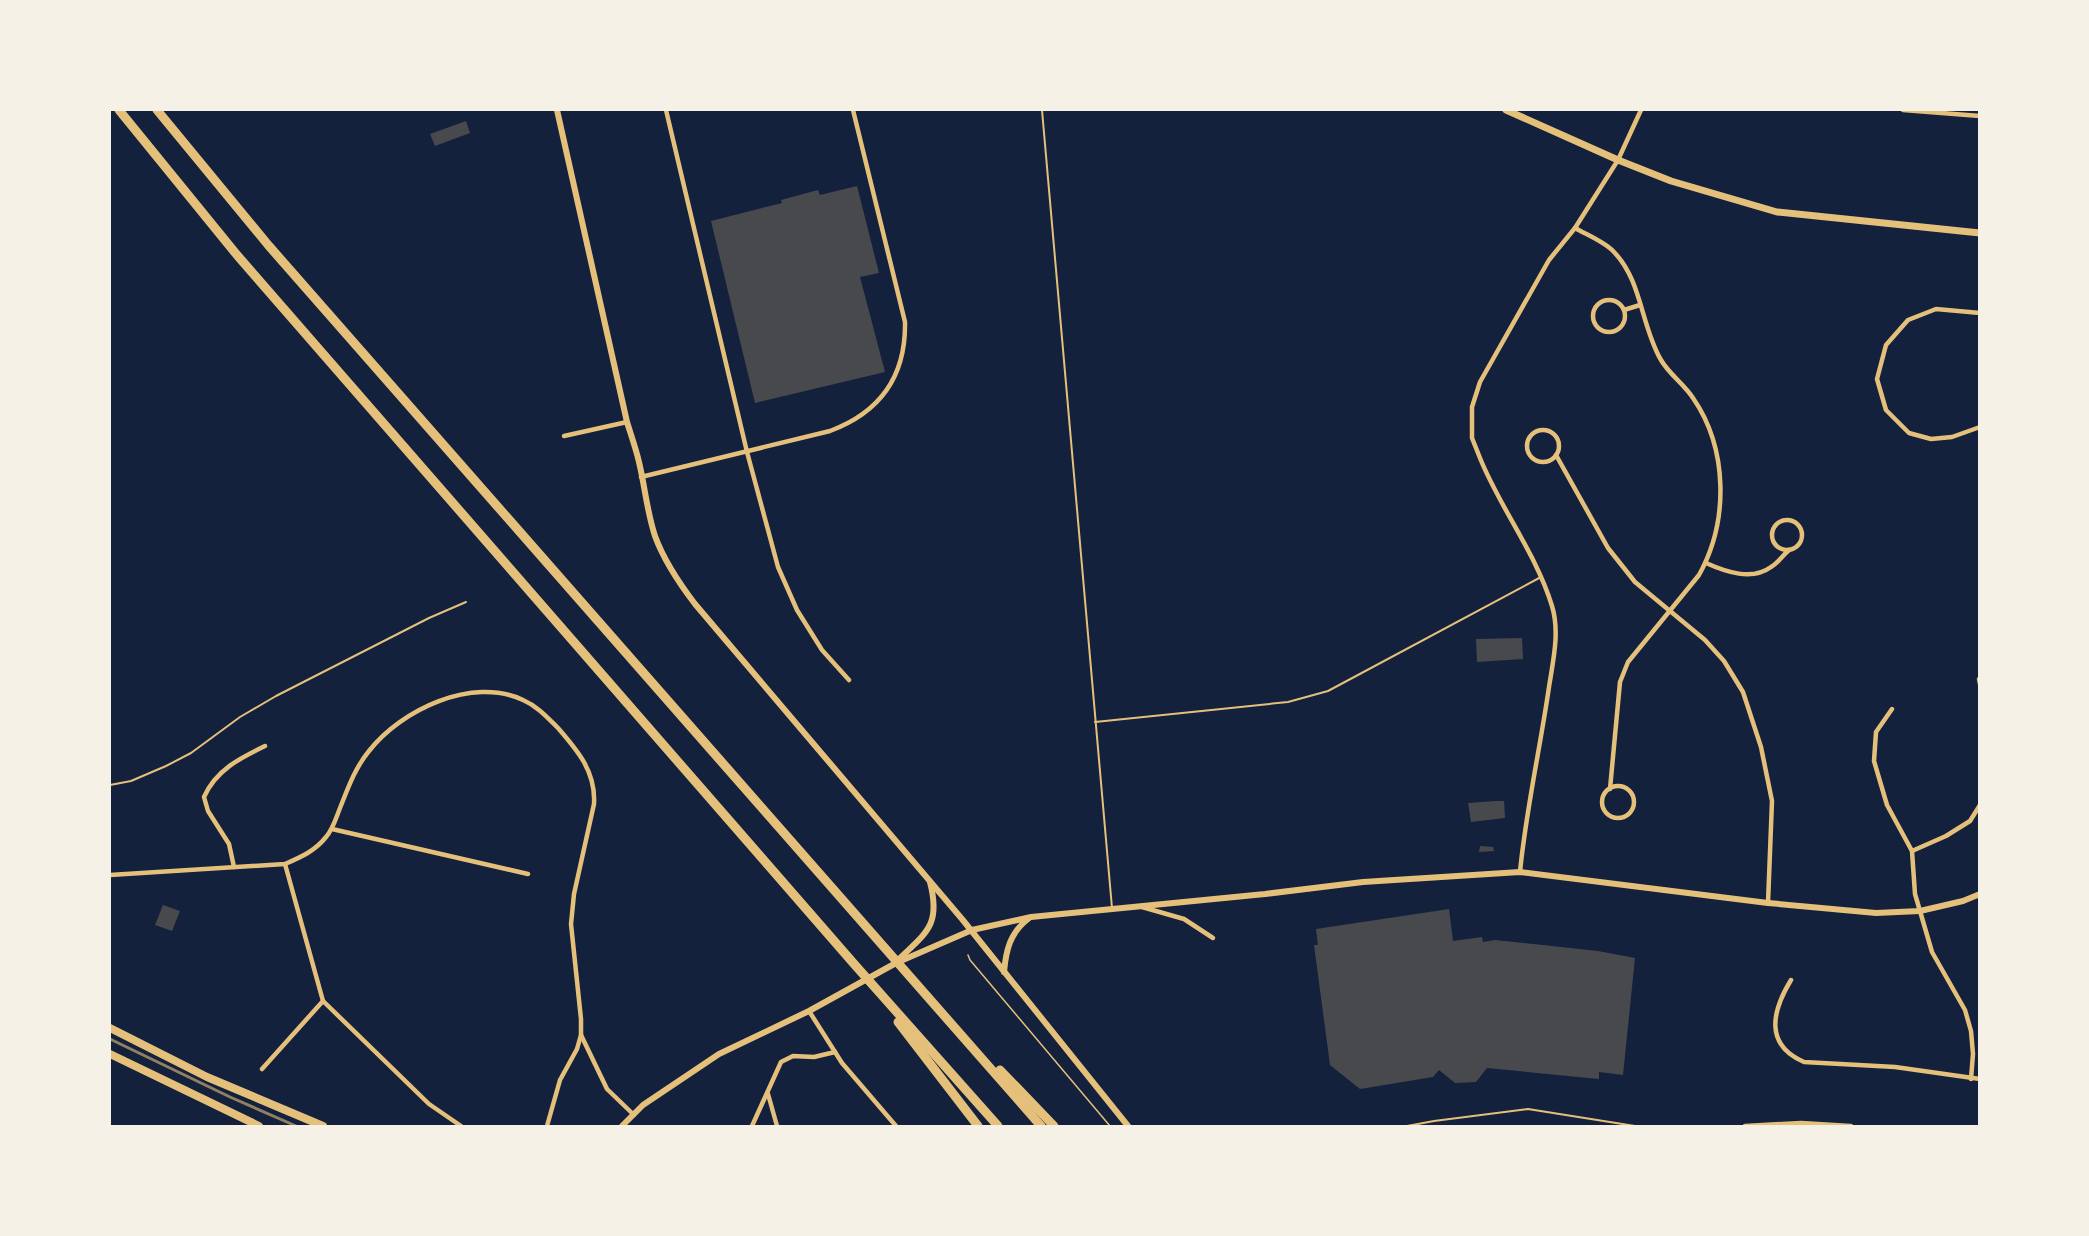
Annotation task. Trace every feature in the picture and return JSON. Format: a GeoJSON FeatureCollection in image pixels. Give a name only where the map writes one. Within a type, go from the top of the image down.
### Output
{"type":"FeatureCollection","features":[{"type":"Feature","properties":{"kind":"highway"},"geometry":{"type":"LineString","coordinates":[[118,110],[237,255],[998,1126]]}},
{"type":"Feature","properties":{"kind":"highway"},"geometry":{"type":"LineString","coordinates":[[158,110],[269,246],[1041,1126]]}},
{"type":"Feature","properties":{"kind":"highway"},"geometry":{"type":"LineString","coordinates":[[855,965],[978,1126]]}},
{"type":"Feature","properties":{"kind":"highway"},"geometry":{"type":"LineString","coordinates":[[922,988],[1054,1126]]}},
{"type":"Feature","properties":{"kind":"main road"},"geometry":{"type":"LineString","coordinates":[[1506,110],[1671,181],[1777,212],[1980,233]]}},
{"type":"Feature","properties":{"kind":"main road"},"geometry":{"type":"LineString","coordinates":[[110,1028],[207,1077],[323,1126]]}},
{"type":"Feature","properties":{"kind":"main road"},"geometry":{"type":"LineString","coordinates":[[110,1054],[259,1126]]}},
{"type":"Feature","properties":{"kind":"street"},"geometry":{"type":"LineString","coordinates":[[557,110],[648,511],[655,536],[666,561],[679,583],[972,930],[1128,1126]]}},
{"type":"Feature","properties":{"kind":"street"},"geometry":{"type":"LineString","coordinates":[[666,110],[747,452],[778,567],[797,610],[822,650],[849,680]]}},
{"type":"Feature","properties":{"kind":"street"},"geometry":{"type":"LineString","coordinates":[[642,477],[747,452],[845,425],[859,417],[883,396],[899,368],[905,337],[903,306],[853,110]]}},
{"type":"Feature","properties":{"kind":"street"},"geometry":{"type":"LineString","coordinates":[[1520,872],[1523,839],[1555,642],[1555,621],[1541,577],[1483,465],[1472,438],[1472,407],[1480,382],[1549,260],[1575,228],[1618,160],[1641,110]]}},
{"type":"Feature","properties":{"kind":"street"},"geometry":{"type":"LineString","coordinates":[[1903,110],[1980,116]]}},
{"type":"Feature","properties":{"kind":"street"},"geometry":{"type":"LineString","coordinates":[[1575,228],[1613,250],[1629,273],[1661,361],[1693,398],[1708,426],[1719,457],[1722,509],[1706,563],[1699,575],[1628,662],[1620,682],[1610,789],[1602,801],[1605,811],[1617,818],[1627,816],[1634,807],[1634,796],[1621,786],[1610,789]]}},
{"type":"Feature","properties":{"kind":"street"},"geometry":{"type":"LineString","coordinates":[[1606,300],[1617,302],[1624,310],[1622,325],[1614,331],[1603,331],[1595,325],[1594,310],[1597,305],[1606,300]]}},
{"type":"Feature","properties":{"kind":"street"},"geometry":{"type":"LineString","coordinates":[[1624,310],[1640,305]]}},
{"type":"Feature","properties":{"kind":"street"},"geometry":{"type":"LineString","coordinates":[[1980,313],[1936,309],[1908,320],[1886,345],[1876,379],[1886,410],[1909,433],[1930,439],[1952,437],[1980,428]]}},
{"type":"Feature","properties":{"kind":"street"},"geometry":{"type":"LineString","coordinates":[[564,436],[627,422]]}},
{"type":"Feature","properties":{"kind":"street"},"geometry":{"type":"LineString","coordinates":[[1556,455],[1542,462],[1533,459],[1529,455],[1527,445],[1531,436],[1541,431],[1551,433],[1558,441],[1556,455],[1608,548],[1635,582],[1711,647],[1724,661],[1743,692],[1761,747],[1772,801],[1768,903]]}},
{"type":"Feature","properties":{"kind":"street"},"geometry":{"type":"LineString","coordinates":[[1706,563],[1729,573],[1753,574],[1771,568],[1789,550],[1801,542],[1802,532],[1797,523],[1787,520],[1775,527],[1772,536],[1779,548],[1789,550]]}},
{"type":"Feature","properties":{"kind":"street"},"geometry":{"type":"LineString","coordinates":[[1979,680],[1980,684]]}},
{"type":"Feature","properties":{"kind":"street"},"geometry":{"type":"LineString","coordinates":[[110,875],[285,864],[312,851],[325,839],[332,829],[352,777],[369,750],[405,719],[425,707],[469,692],[489,692],[521,699],[540,711],[580,754],[590,770],[595,791],[574,894],[571,924],[581,1019],[580,1035],[577,1049],[560,1080],[548,1126]]}},
{"type":"Feature","properties":{"kind":"street"},"geometry":{"type":"LineString","coordinates":[[1892,709],[1876,732],[1874,761],[1887,805],[1912,851],[1915,894],[1932,952],[1965,1010],[1971,1031],[1973,1054],[1971,1079]]}},
{"type":"Feature","properties":{"kind":"street"},"geometry":{"type":"LineString","coordinates":[[234,867],[229,844],[208,811],[204,797],[223,770],[234,761],[265,746]]}},
{"type":"Feature","properties":{"kind":"street"},"geometry":{"type":"LineString","coordinates":[[1912,851],[1946,836],[1970,821],[1980,806]]}},
{"type":"Feature","properties":{"kind":"street"},"geometry":{"type":"LineString","coordinates":[[332,829],[528,874]]}},
{"type":"Feature","properties":{"kind":"street"},"geometry":{"type":"LineString","coordinates":[[285,864],[323,1001],[429,1104],[461,1126]]}},
{"type":"Feature","properties":{"kind":"street"},"geometry":{"type":"LineString","coordinates":[[622,1126],[643,1106],[719,1054],[809,1011],[896,963],[972,930],[1031,916],[1265,894],[1363,882],[1520,872],[1768,903],[1876,913],[1920,911],[1963,901],[1980,894]]}},
{"type":"Feature","properties":{"kind":"street"},"geometry":{"type":"LineString","coordinates":[[896,963],[929,928],[934,915],[934,904],[929,880]]}},
{"type":"Feature","properties":{"kind":"street"},"geometry":{"type":"LineString","coordinates":[[1136,906],[1184,919],[1213,938]]}},
{"type":"Feature","properties":{"kind":"street"},"geometry":{"type":"LineString","coordinates":[[1004,973],[1006,949],[1019,926],[1031,916]]}},
{"type":"Feature","properties":{"kind":"street"},"geometry":{"type":"LineString","coordinates":[[1791,980],[1778,1004],[1774,1028],[1781,1045],[1792,1057],[1804,1062],[1895,1067],[1980,1079]]}},
{"type":"Feature","properties":{"kind":"street"},"geometry":{"type":"LineString","coordinates":[[262,1069],[323,1001]]}},
{"type":"Feature","properties":{"kind":"street"},"geometry":{"type":"LineString","coordinates":[[809,1011],[858,1083],[896,1126]]}},
{"type":"Feature","properties":{"kind":"street"},"geometry":{"type":"LineString","coordinates":[[580,1035],[607,1089],[634,1114]]}},
{"type":"Feature","properties":{"kind":"street"},"geometry":{"type":"LineString","coordinates":[[752,1126],[781,1062],[786,1058],[814,1057],[835,1052]]}},
{"type":"Feature","properties":{"kind":"street"},"geometry":{"type":"LineString","coordinates":[[768,1093],[777,1126]]}},
{"type":"Feature","properties":{"kind":"street"},"geometry":{"type":"LineString","coordinates":[[1745,1126],[1801,1123],[1851,1126]]}},
{"type":"Feature","properties":{"kind":"lane"},"geometry":{"type":"LineString","coordinates":[[1042,110],[1112,908]]}},
{"type":"Feature","properties":{"kind":"lane"},"geometry":{"type":"LineString","coordinates":[[1095,722],[1288,702],[1328,691],[1541,577]]}},
{"type":"Feature","properties":{"kind":"lane"},"geometry":{"type":"LineString","coordinates":[[110,785],[131,781],[166,766],[191,753],[240,717],[276,696],[429,618],[466,603]]}},
{"type":"Feature","properties":{"kind":"lane"},"geometry":{"type":"LineString","coordinates":[[1407,1126],[1528,1109],[1635,1126]]}},
{"type":"Feature","properties":{"kind":"path"},"geometry":{"type":"LineString","coordinates":[[968,955],[1110,1126]]}},
{"type":"Feature","properties":{"kind":"building"},"geometry":{"type":"Polygon","coordinates":[[[466,121],[470,133],[435,146],[430,134],[466,121]]]}},
{"type":"Feature","properties":{"kind":"building"},"geometry":{"type":"Polygon","coordinates":[[[857,186],[879,273],[860,277],[885,372],[755,403],[711,221],[782,203],[781,200],[818,190],[820,195],[857,186]]]}},
{"type":"Feature","properties":{"kind":"building"},"geometry":{"type":"Polygon","coordinates":[[[1522,638],[1523,659],[1477,662],[1476,639],[1522,638]]]}},
{"type":"Feature","properties":{"kind":"building"},"geometry":{"type":"Polygon","coordinates":[[[1504,801],[1505,818],[1471,822],[1468,803],[1504,801]]]}},
{"type":"Feature","properties":{"kind":"building"},"geometry":{"type":"Polygon","coordinates":[[[1480,846],[1493,847],[1494,851],[1479,852],[1480,846]]]}},
{"type":"Feature","properties":{"kind":"building"},"geometry":{"type":"Polygon","coordinates":[[[163,905],[180,911],[172,931],[155,925],[163,905]]]}},
{"type":"Feature","properties":{"kind":"building"},"geometry":{"type":"Polygon","coordinates":[[[1449,909],[1453,941],[1482,937],[1483,942],[1495,940],[1598,951],[1635,958],[1623,1075],[1599,1072],[1599,1079],[1487,1068],[1476,1082],[1455,1083],[1439,1070],[1433,1077],[1360,1089],[1330,1065],[1314,945],[1318,945],[1316,929],[1449,909]]]}},
{"type":"Feature","properties":{"kind":"railway"},"geometry":{"type":"LineString","coordinates":[[110,1039],[296,1126]]}}]}
